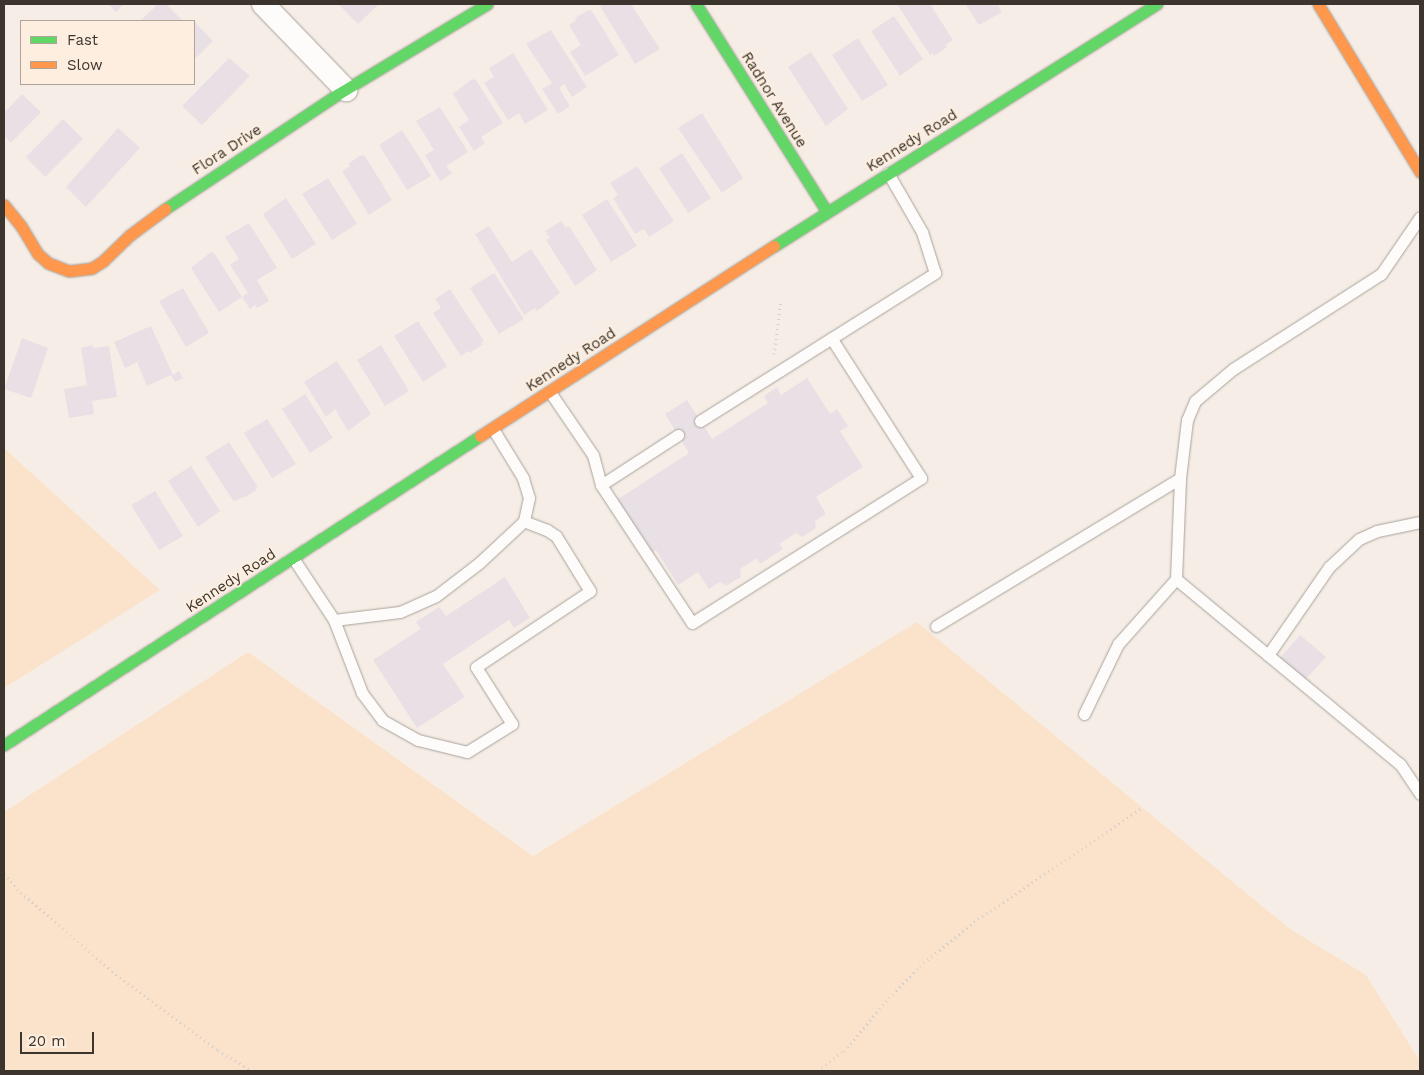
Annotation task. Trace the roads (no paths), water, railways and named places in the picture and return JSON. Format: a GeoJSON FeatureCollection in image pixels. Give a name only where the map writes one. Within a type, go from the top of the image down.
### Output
{"type":"FeatureCollection","features":[{"type":"Feature","properties":{"kind":"main road","name":"Flora Drive"},"geometry":{"type":"LineString","coordinates":[[4,205],[21,226],[38,254],[48,263],[69,271],[92,268],[103,261],[130,235],[162,211],[346,90],[488,4]]}},
{"type":"Feature","properties":{"kind":"main road","name":"Radnor Avenue"},"geometry":{"type":"LineString","coordinates":[[696,4],[826,212]]}},
{"type":"Feature","properties":{"kind":"main road","name":"Kennedy Road"},"geometry":{"type":"LineString","coordinates":[[4,745],[826,212],[1157,4]]}},
{"type":"Feature","properties":{"kind":"main road"},"geometry":{"type":"LineString","coordinates":[[1318,4],[1420,172]]}},
{"type":"Feature","properties":{"kind":"street"},"geometry":{"type":"LineString","coordinates":[[263,4],[346,90]]}},
{"type":"Feature","properties":{"kind":"lane"},"geometry":{"type":"LineString","coordinates":[[700,421],[935,273],[922,232],[888,173]]}},
{"type":"Feature","properties":{"kind":"lane"},"geometry":{"type":"LineString","coordinates":[[1084,714],[1118,644],[1176,579],[1180,478],[1187,420],[1191,407],[1199,396],[1234,369],[1381,274],[1420,217]]}},
{"type":"Feature","properties":{"kind":"lane"},"geometry":{"type":"LineString","coordinates":[[550,392],[593,454],[601,486],[692,623],[921,478],[830,338]]}},
{"type":"Feature","properties":{"kind":"lane"},"geometry":{"type":"LineString","coordinates":[[334,620],[400,612],[436,596],[479,564],[524,521],[529,498],[523,478],[493,429]]}},
{"type":"Feature","properties":{"kind":"lane"},"geometry":{"type":"LineString","coordinates":[[601,486],[678,435]]}},
{"type":"Feature","properties":{"kind":"lane"},"geometry":{"type":"LineString","coordinates":[[936,626],[1180,478]]}},
{"type":"Feature","properties":{"kind":"lane"},"geometry":{"type":"LineString","coordinates":[[294,558],[334,620],[362,693],[382,720],[418,740],[467,752],[512,724],[476,667],[590,591],[556,536],[547,530],[524,521]]}},
{"type":"Feature","properties":{"kind":"lane"},"geometry":{"type":"LineString","coordinates":[[1268,655],[1329,567],[1359,539],[1377,531],[1420,522]]}},
{"type":"Feature","properties":{"kind":"lane"},"geometry":{"type":"LineString","coordinates":[[1176,579],[1400,764],[1420,794]]}}]}
